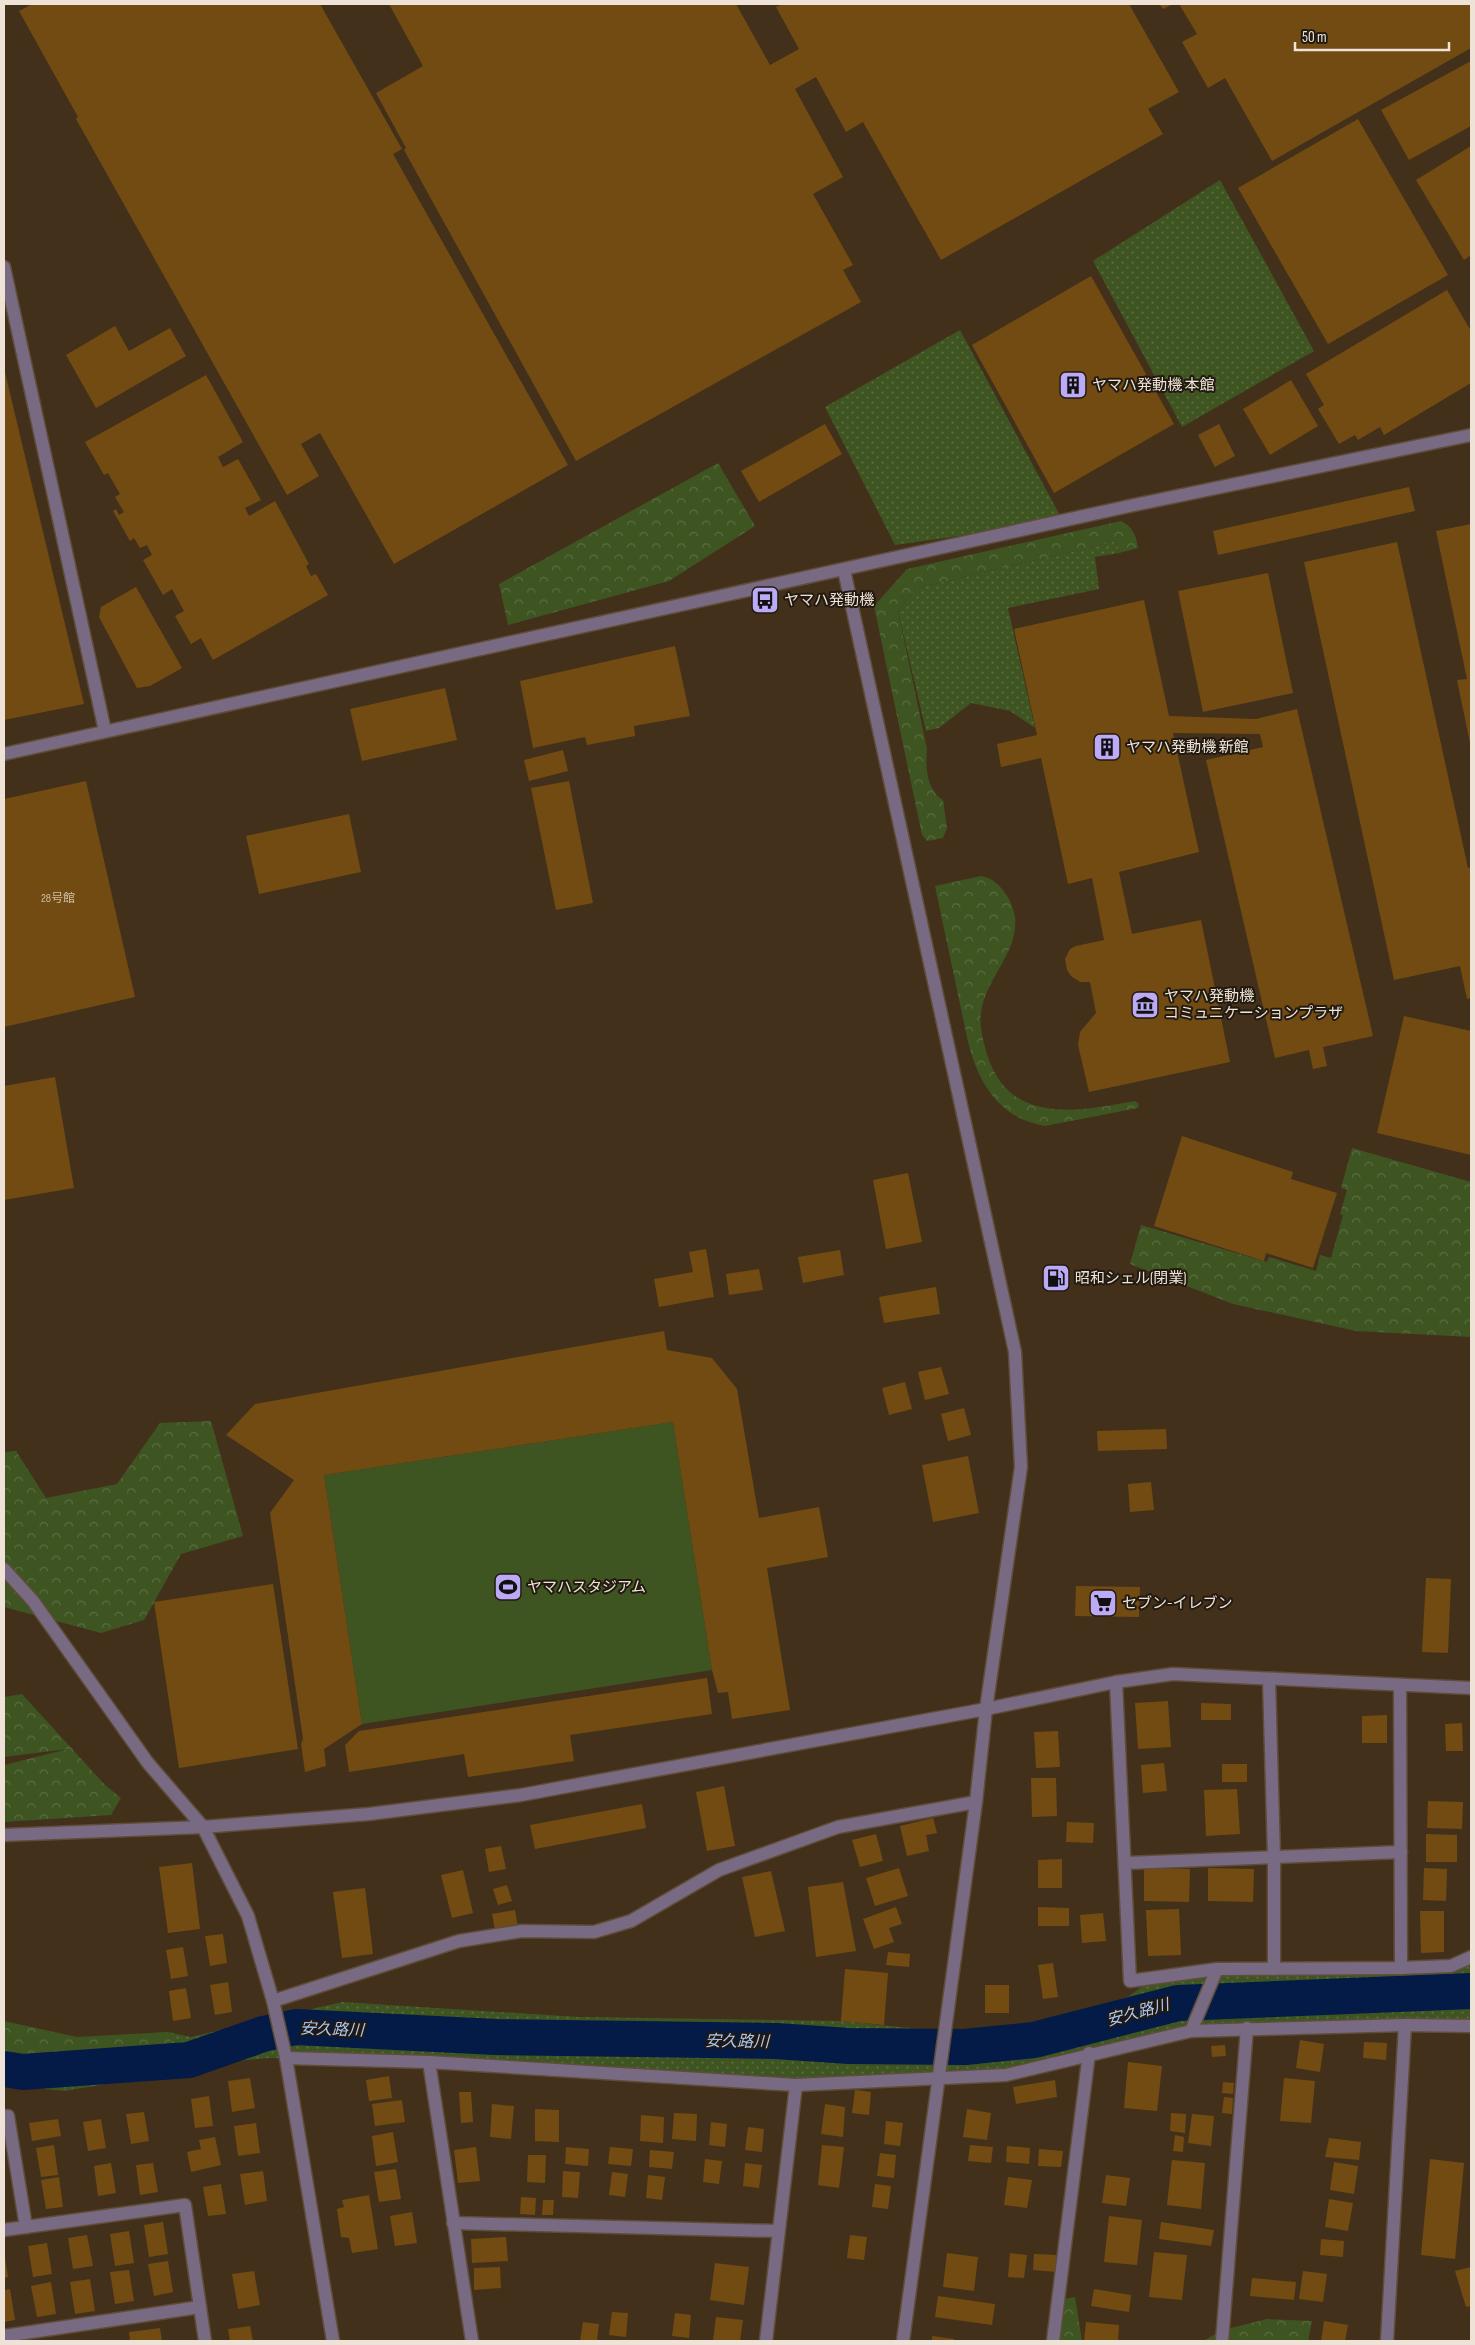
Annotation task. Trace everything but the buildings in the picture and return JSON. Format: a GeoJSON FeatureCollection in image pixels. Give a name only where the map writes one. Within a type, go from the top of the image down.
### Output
{"type":"FeatureCollection","features":[{"type":"Feature","properties":{"kind":"street"},"geometry":{"type":"LineString","coordinates":[[4,267],[106,731]]}},
{"type":"Feature","properties":{"kind":"street"},"geometry":{"type":"LineString","coordinates":[[4,754],[1134,505],[1471,435]]}},
{"type":"Feature","properties":{"kind":"street"},"geometry":{"type":"LineString","coordinates":[[844,570],[1015,1352],[1021,1467],[986,1710],[976,1802],[903,2341]]}},
{"type":"Feature","properties":{"kind":"street"},"geometry":{"type":"LineString","coordinates":[[4,1570],[33,1601],[148,1763],[203,1827],[248,1916],[275,2007],[333,2341]]}},
{"type":"Feature","properties":{"kind":"street"},"geometry":{"type":"LineString","coordinates":[[4,1836],[203,1827],[369,1814],[521,1795],[986,1710],[1116,1682],[1173,1674],[1471,1688]]}},
{"type":"Feature","properties":{"kind":"street"},"geometry":{"type":"LineString","coordinates":[[1269,1679],[1274,1857],[1274,1969]]}},
{"type":"Feature","properties":{"kind":"street"},"geometry":{"type":"LineString","coordinates":[[1116,1682],[1126,1863],[1130,1981],[1274,1969],[1451,1966],[1471,1957]]}},
{"type":"Feature","properties":{"kind":"street"},"geometry":{"type":"LineString","coordinates":[[1400,1686],[1401,1968]]}},
{"type":"Feature","properties":{"kind":"street"},"geometry":{"type":"LineString","coordinates":[[275,2007],[459,1941],[522,1931],[594,1932],[631,1921],[719,1870],[838,1828],[976,1802]]}},
{"type":"Feature","properties":{"kind":"street"},"geometry":{"type":"LineString","coordinates":[[1126,1863],[1401,1852]]}},
{"type":"Feature","properties":{"kind":"street"},"geometry":{"type":"LineString","coordinates":[[1193,2026],[1215,1974]]}},
{"type":"Feature","properties":{"kind":"street"},"geometry":{"type":"LineString","coordinates":[[284,2053],[796,2085],[1006,2074],[1193,2026],[1247,2028],[1405,2025],[1471,2026]]}},
{"type":"Feature","properties":{"kind":"street"},"geometry":{"type":"LineString","coordinates":[[1388,2341],[1405,2025]]}},
{"type":"Feature","properties":{"kind":"street"},"geometry":{"type":"LineString","coordinates":[[1222,2341],[1247,2028]]}},
{"type":"Feature","properties":{"kind":"street"},"geometry":{"type":"LineString","coordinates":[[1053,2341],[1090,2053]]}},
{"type":"Feature","properties":{"kind":"street"},"geometry":{"type":"LineString","coordinates":[[429,2062],[472,2341]]}},
{"type":"Feature","properties":{"kind":"street"},"geometry":{"type":"LineString","coordinates":[[766,2341],[796,2085]]}},
{"type":"Feature","properties":{"kind":"street"},"geometry":{"type":"LineString","coordinates":[[4,2116],[8,2116],[26,2227]]}},
{"type":"Feature","properties":{"kind":"street"},"geometry":{"type":"LineString","coordinates":[[4,2230],[185,2205],[205,2341]]}},
{"type":"Feature","properties":{"kind":"street"},"geometry":{"type":"LineString","coordinates":[[453,2224],[778,2232]]}},
{"type":"Feature","properties":{"kind":"street"},"geometry":{"type":"LineString","coordinates":[[4,2336],[200,2307]]}},
{"type":"Feature","properties":{"kind":"green space"},"geometry":{"type":"Polygon","coordinates":[[[1220,180],[1314,351],[1182,427],[1093,261],[1220,180]]]}},
{"type":"Feature","properties":{"kind":"green space"},"geometry":{"type":"Polygon","coordinates":[[[960,330],[1063,521],[895,545],[825,407],[960,330]]]}},
{"type":"Feature","properties":{"kind":"green space"},"geometry":{"type":"Polygon","coordinates":[[[718,463],[755,526],[669,581],[508,625],[499,584],[718,463]]]}},
{"type":"Feature","properties":{"kind":"green space"},"geometry":{"type":"Polygon","coordinates":[[[1121,521],[1133,532],[1138,548],[1119,553],[1117,541],[917,588],[898,611],[927,749],[928,778],[933,791],[943,800],[947,828],[943,838],[927,841],[922,835],[874,606],[907,569],[1121,521]]]}},
{"type":"Feature","properties":{"kind":"green space"},"geometry":{"type":"Polygon","coordinates":[[[1117,541],[1119,553],[1095,557],[1099,589],[1008,608],[1035,728],[1010,711],[971,703],[939,728],[926,731],[898,611],[917,588],[1117,541]]]}},
{"type":"Feature","properties":{"kind":"green space"},"geometry":{"type":"Polygon","coordinates":[[[981,876],[993,880],[999,885],[1007,896],[1014,912],[1015,927],[1012,941],[991,983],[981,1012],[981,1029],[985,1047],[999,1079],[1013,1094],[1030,1104],[1050,1109],[1092,1108],[1135,1101],[1139,1104],[1138,1108],[1045,1126],[1029,1122],[1015,1115],[993,1097],[978,1072],[968,1042],[935,886],[981,876]]]}},
{"type":"Feature","properties":{"kind":"green space"},"geometry":{"type":"Polygon","coordinates":[[[1352,1148],[1471,1182],[1471,1337],[1356,1331],[1233,1304],[1130,1264],[1141,1225],[1267,1262],[1269,1257],[1316,1271],[1320,1255],[1331,1258],[1343,1215],[1340,1214],[1347,1190],[1341,1188],[1352,1148]]]}},
{"type":"Feature","properties":{"kind":"green space"},"geometry":{"type":"Polygon","coordinates":[[[211,1421],[243,1536],[181,1554],[144,1620],[101,1633],[4,1607],[4,1452],[16,1451],[46,1498],[117,1484],[160,1423],[211,1421]]]}},
{"type":"Feature","properties":{"kind":"green space"},"geometry":{"type":"Polygon","coordinates":[[[673,1422],[712,1670],[362,1724],[324,1475],[673,1422]]]}},
{"type":"Feature","properties":{"kind":"green space"},"geometry":{"type":"Polygon","coordinates":[[[22,1694],[105,1785],[121,1798],[111,1815],[4,1822],[4,1765],[68,1749],[4,1757],[4,1697],[22,1694]]]}},
{"type":"Feature","properties":{"kind":"green space"},"geometry":{"type":"Polygon","coordinates":[[[1471,1958],[1471,2023],[1165,2037],[1006,2075],[910,2079],[670,2077],[361,2060],[269,2058],[179,2066],[168,2032],[191,2037],[342,2002],[578,2017],[841,2021],[969,2034],[1027,2027],[1086,2013],[1128,1997],[1153,1978],[1274,1969],[1451,1966],[1471,1958]]]}},
{"type":"Feature","properties":{"kind":"green space"},"geometry":{"type":"Polygon","coordinates":[[[4,2021],[77,2037],[168,2032],[179,2066],[141,2078],[65,2091],[4,2085],[4,2021]]]}},
{"type":"Feature","properties":{"kind":"green space"},"geometry":{"type":"Polygon","coordinates":[[[1075,2297],[1082,2341],[1053,2341],[1058,2300],[1075,2297]]]}},
{"type":"Feature","properties":{"kind":"green space"},"geometry":{"type":"Polygon","coordinates":[[[1267,2319],[1312,2321],[1308,2341],[1203,2341],[1223,2330],[1267,2319]]]}},
{"type":"Feature","properties":{"kind":"waterway","name":"安久路川"},"geometry":{"type":"LineString","coordinates":[[4,2069],[23,2072],[189,2060],[263,2034],[296,2027],[496,2037],[776,2041],[849,2046],[965,2047],[1034,2040],[1178,2003],[1471,1991]]}},
{"type":"Feature","properties":{"kind":"place","name":"ヤマハ発動機 本館"},"geometry":{"type":"Point","coordinates":[1073,385]}},
{"type":"Feature","properties":{"kind":"place","name":"ヤマハ発動機"},"geometry":{"type":"Point","coordinates":[765,600]}},
{"type":"Feature","properties":{"kind":"place","name":"ヤマハ発動機 新館"},"geometry":{"type":"Point","coordinates":[1107,747]}},
{"type":"Feature","properties":{"kind":"place","name":"ヤマハ発動機 コミュニケーションプラザ"},"geometry":{"type":"Point","coordinates":[1145,1005]}},
{"type":"Feature","properties":{"kind":"place","name":"昭和シェル(閉業)"},"geometry":{"type":"Point","coordinates":[1056,1278]}},
{"type":"Feature","properties":{"kind":"place","name":"ヤマハスタジアム"},"geometry":{"type":"Point","coordinates":[508,1587]}},
{"type":"Feature","properties":{"kind":"place","name":"セブン-イレブン"},"geometry":{"type":"Point","coordinates":[1103,1603]}}]}
